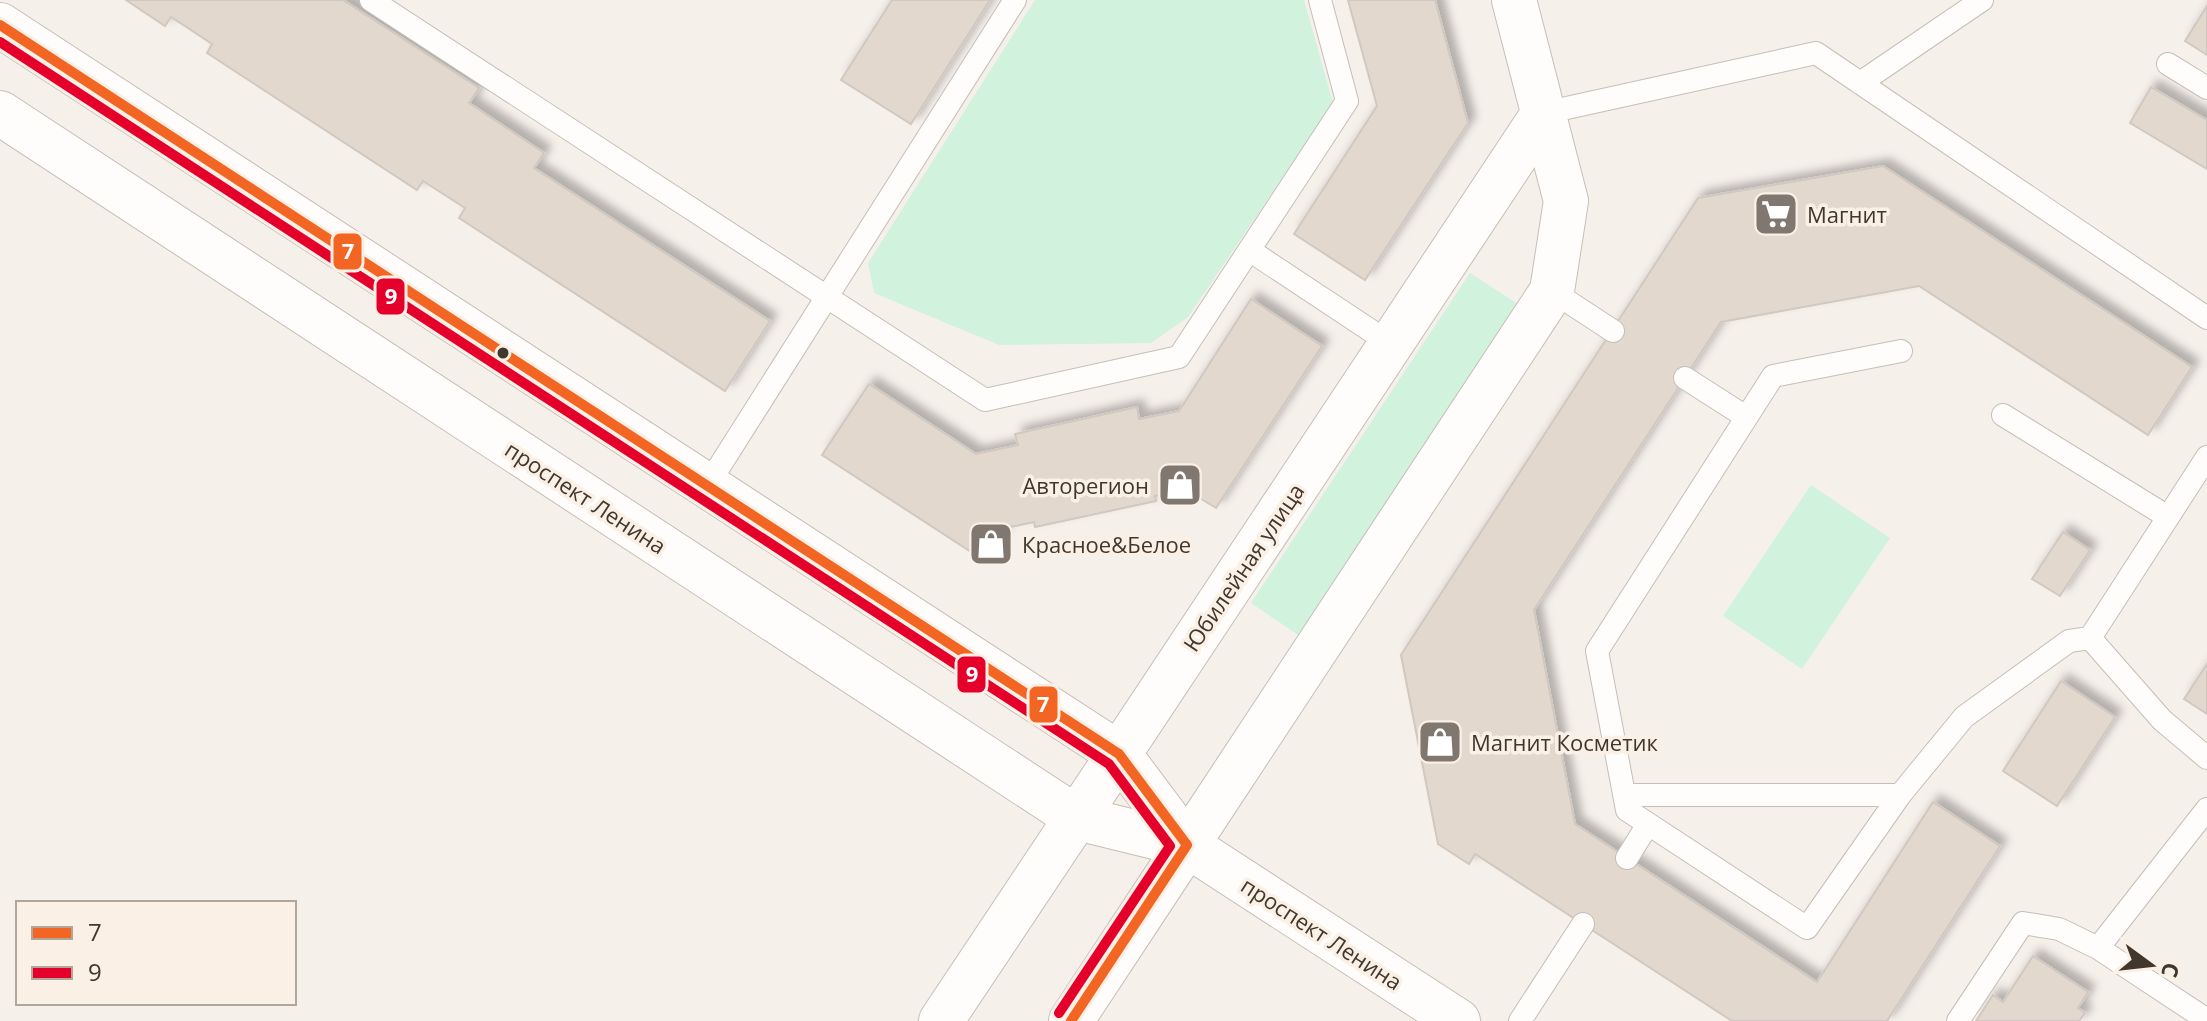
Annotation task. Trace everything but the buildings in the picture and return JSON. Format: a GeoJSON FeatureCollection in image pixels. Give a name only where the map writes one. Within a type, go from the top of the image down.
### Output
{"type":"FeatureCollection","features":[{"type":"Feature","properties":{"kind":"main road"},"geometry":{"type":"LineString","coordinates":[[1071,1021],[1552,291],[1566,201],[1514,0]]}},
{"type":"Feature","properties":{"kind":"main road","name":"проспект Ленина"},"geometry":{"type":"LineString","coordinates":[[0,25],[1119,754],[1187,845]]}},
{"type":"Feature","properties":{"kind":"main road","name":"проспект Ленина"},"geometry":{"type":"LineString","coordinates":[[0,113],[1077,818],[1187,845],[1458,1021]]}},
{"type":"Feature","properties":{"kind":"main road","name":"Юбилейная улица"},"geometry":{"type":"LineString","coordinates":[[941,1021],[1544,113]]}},
{"type":"Feature","properties":{"kind":"lane"},"geometry":{"type":"LineString","coordinates":[[371,0],[985,400],[1179,357],[1347,101],[1320,0]]}},
{"type":"Feature","properties":{"kind":"lane"},"geometry":{"type":"LineString","coordinates":[[707,486],[1015,0]]}},
{"type":"Feature","properties":{"kind":"lane"},"geometry":{"type":"LineString","coordinates":[[1860,83],[1982,0]]}},
{"type":"Feature","properties":{"kind":"lane"},"geometry":{"type":"LineString","coordinates":[[1544,113],[1816,53],[2207,318]]}},
{"type":"Feature","properties":{"kind":"lane"},"geometry":{"type":"LineString","coordinates":[[2168,64],[2207,88]]}},
{"type":"Feature","properties":{"kind":"lane"},"geometry":{"type":"LineString","coordinates":[[1249,250],[1391,344]]}},
{"type":"Feature","properties":{"kind":"lane"},"geometry":{"type":"LineString","coordinates":[[1552,291],[1613,331]]}},
{"type":"Feature","properties":{"kind":"lane"},"geometry":{"type":"LineString","coordinates":[[1901,351],[1773,376],[1597,651],[1627,810],[1807,928],[1900,795],[1964,717],[2069,641],[2090,638],[2207,457]]}},
{"type":"Feature","properties":{"kind":"lane"},"geometry":{"type":"LineString","coordinates":[[1685,378],[1746,417]]}},
{"type":"Feature","properties":{"kind":"lane"},"geometry":{"type":"LineString","coordinates":[[2003,415],[2168,517]]}},
{"type":"Feature","properties":{"kind":"lane"},"geometry":{"type":"LineString","coordinates":[[2090,638],[2162,720],[2207,758]]}},
{"type":"Feature","properties":{"kind":"lane"},"geometry":{"type":"LineString","coordinates":[[1625,795],[1900,795]]}},
{"type":"Feature","properties":{"kind":"lane"},"geometry":{"type":"LineString","coordinates":[[2098,948],[2207,809]]}},
{"type":"Feature","properties":{"kind":"lane"},"geometry":{"type":"LineString","coordinates":[[1627,858],[1648,824]]}},
{"type":"Feature","properties":{"kind":"lane"},"geometry":{"type":"LineString","coordinates":[[1958,1021],[2023,923],[2059,929],[2098,948],[2207,1020]]}},
{"type":"Feature","properties":{"kind":"lane"},"geometry":{"type":"LineString","coordinates":[[1520,1021],[1583,924]]}},
{"type":"Feature","properties":{"kind":"green space"},"geometry":{"type":"Polygon","coordinates":[[[1035,0],[1304,0],[1333,103],[1188,317],[1151,343],[999,345],[874,293],[868,263],[1035,0]]]}},
{"type":"Feature","properties":{"kind":"green space"},"geometry":{"type":"Polygon","coordinates":[[[1470,273],[1524,308],[1304,639],[1251,603],[1470,273]]]}},
{"type":"Feature","properties":{"kind":"green space"},"geometry":{"type":"Polygon","coordinates":[[[1811,485],[1890,538],[1802,669],[1723,616],[1811,485]]]}},
{"type":"Feature","properties":{"kind":"transit line","name":"7"},"geometry":{"type":"LineString","coordinates":[[0,25],[1119,754],[1187,845],[1071,1021]]}},
{"type":"Feature","properties":{"kind":"transit line","name":"9"},"geometry":{"type":"LineString","coordinates":[[0,42],[1109,764],[1170,846],[1059,1013]]}},
{"type":"Feature","properties":{"kind":"place","name":"Магнит"},"geometry":{"type":"Point","coordinates":[1776,214]}},
{"type":"Feature","properties":{"kind":"place","name":"Авторегион"},"geometry":{"type":"Point","coordinates":[1180,485]}},
{"type":"Feature","properties":{"kind":"place","name":"Красное&Белое"},"geometry":{"type":"Point","coordinates":[991,544]}},
{"type":"Feature","properties":{"kind":"place","name":"Магнит Косметик"},"geometry":{"type":"Point","coordinates":[1440,742]}}]}
